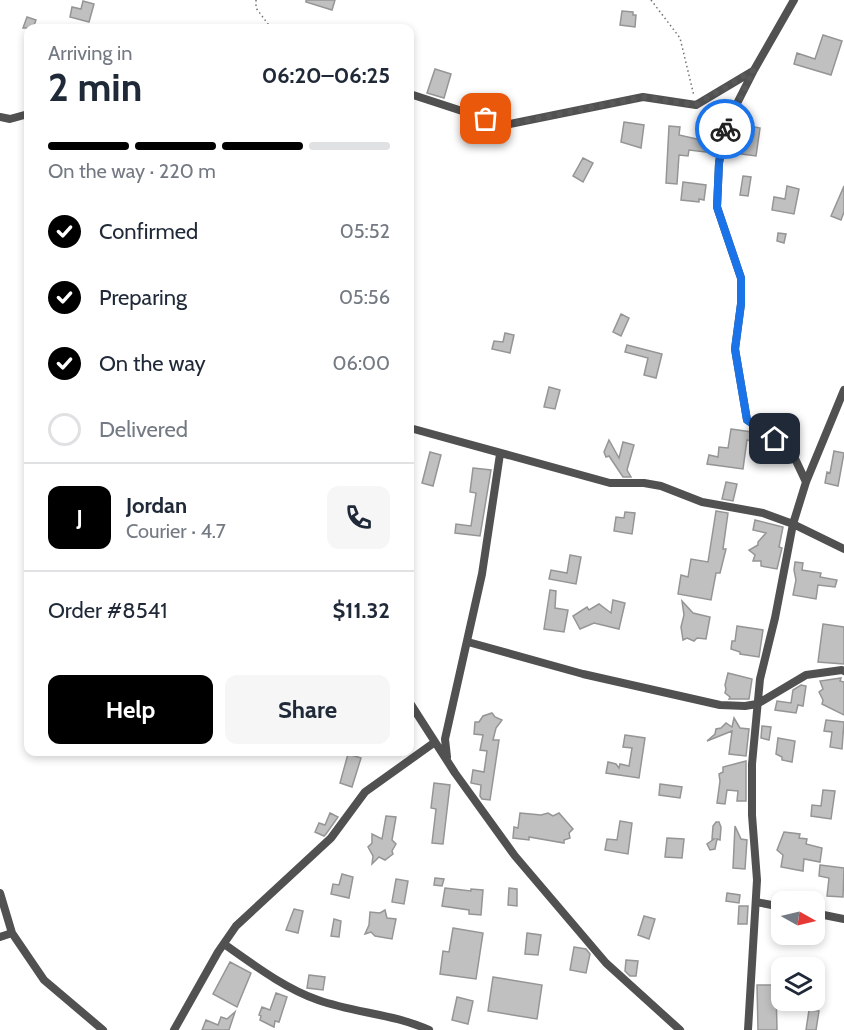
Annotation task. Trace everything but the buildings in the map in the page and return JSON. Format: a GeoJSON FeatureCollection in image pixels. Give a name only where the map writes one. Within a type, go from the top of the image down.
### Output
{"type":"FeatureCollection","features":[{"type":"Feature","properties":{"kind":"street"},"geometry":{"type":"LineString","coordinates":[[794,0],[725,127],[719,163],[717,207],[741,278],[741,304],[735,349],[747,420],[790,448],[806,482]]}},
{"type":"Feature","properties":{"kind":"street"},"geometry":{"type":"LineString","coordinates":[[414,95],[505,125],[643,97],[696,105],[754,70]]}},
{"type":"Feature","properties":{"kind":"street"},"geometry":{"type":"LineString","coordinates":[[0,117],[10,119],[24,115]]}},
{"type":"Feature","properties":{"kind":"street"},"geometry":{"type":"LineString","coordinates":[[748,1030],[756,902],[752,764],[760,679],[775,618],[793,524],[806,482],[844,390]]}},
{"type":"Feature","properties":{"kind":"street"},"geometry":{"type":"LineString","coordinates":[[414,429],[610,483],[661,486],[702,502],[763,513],[793,524],[844,549]]}},
{"type":"Feature","properties":{"kind":"street"},"geometry":{"type":"LineString","coordinates":[[447,761],[445,739],[482,574],[500,454]]}},
{"type":"Feature","properties":{"kind":"street"},"geometry":{"type":"LineString","coordinates":[[468,642],[583,674],[720,705],[757,704],[806,675],[844,671]]}},
{"type":"Feature","properties":{"kind":"street"},"geometry":{"type":"LineString","coordinates":[[414,709],[447,761],[515,856],[606,963],[680,1030]]}},
{"type":"Feature","properties":{"kind":"street"},"geometry":{"type":"LineString","coordinates":[[174,1030],[236,926],[331,838],[365,792],[435,742]]}},
{"type":"Feature","properties":{"kind":"street"},"geometry":{"type":"LineString","coordinates":[[0,893],[12,933],[45,980],[103,1030]]}},
{"type":"Feature","properties":{"kind":"street"},"geometry":{"type":"LineString","coordinates":[[756,902],[771,905]]}},
{"type":"Feature","properties":{"kind":"street"},"geometry":{"type":"LineString","coordinates":[[825,915],[844,919]]}},
{"type":"Feature","properties":{"kind":"street"},"geometry":{"type":"LineString","coordinates":[[0,937],[12,933]]}},
{"type":"Feature","properties":{"kind":"street"},"geometry":{"type":"LineString","coordinates":[[224,944],[275,980],[318,1000],[414,1023],[429,1030]]}},
{"type":"Feature","properties":{"kind":"path"},"geometry":{"type":"LineString","coordinates":[[256,0],[256,8],[268,24]]}},
{"type":"Feature","properties":{"kind":"path"},"geometry":{"type":"LineString","coordinates":[[651,0],[680,38],[696,105]]}},
{"type":"Feature","properties":{"kind":"way so far"},"geometry":{"type":"LineString","coordinates":[[486,119],[505,125],[643,97],[696,105],[754,70],[725,129]]}},
{"type":"Feature","properties":{"kind":"route"},"geometry":{"type":"LineString","coordinates":[[725,129],[719,163],[717,207],[741,278],[741,304],[735,349],[747,420],[775,439]]}}]}
